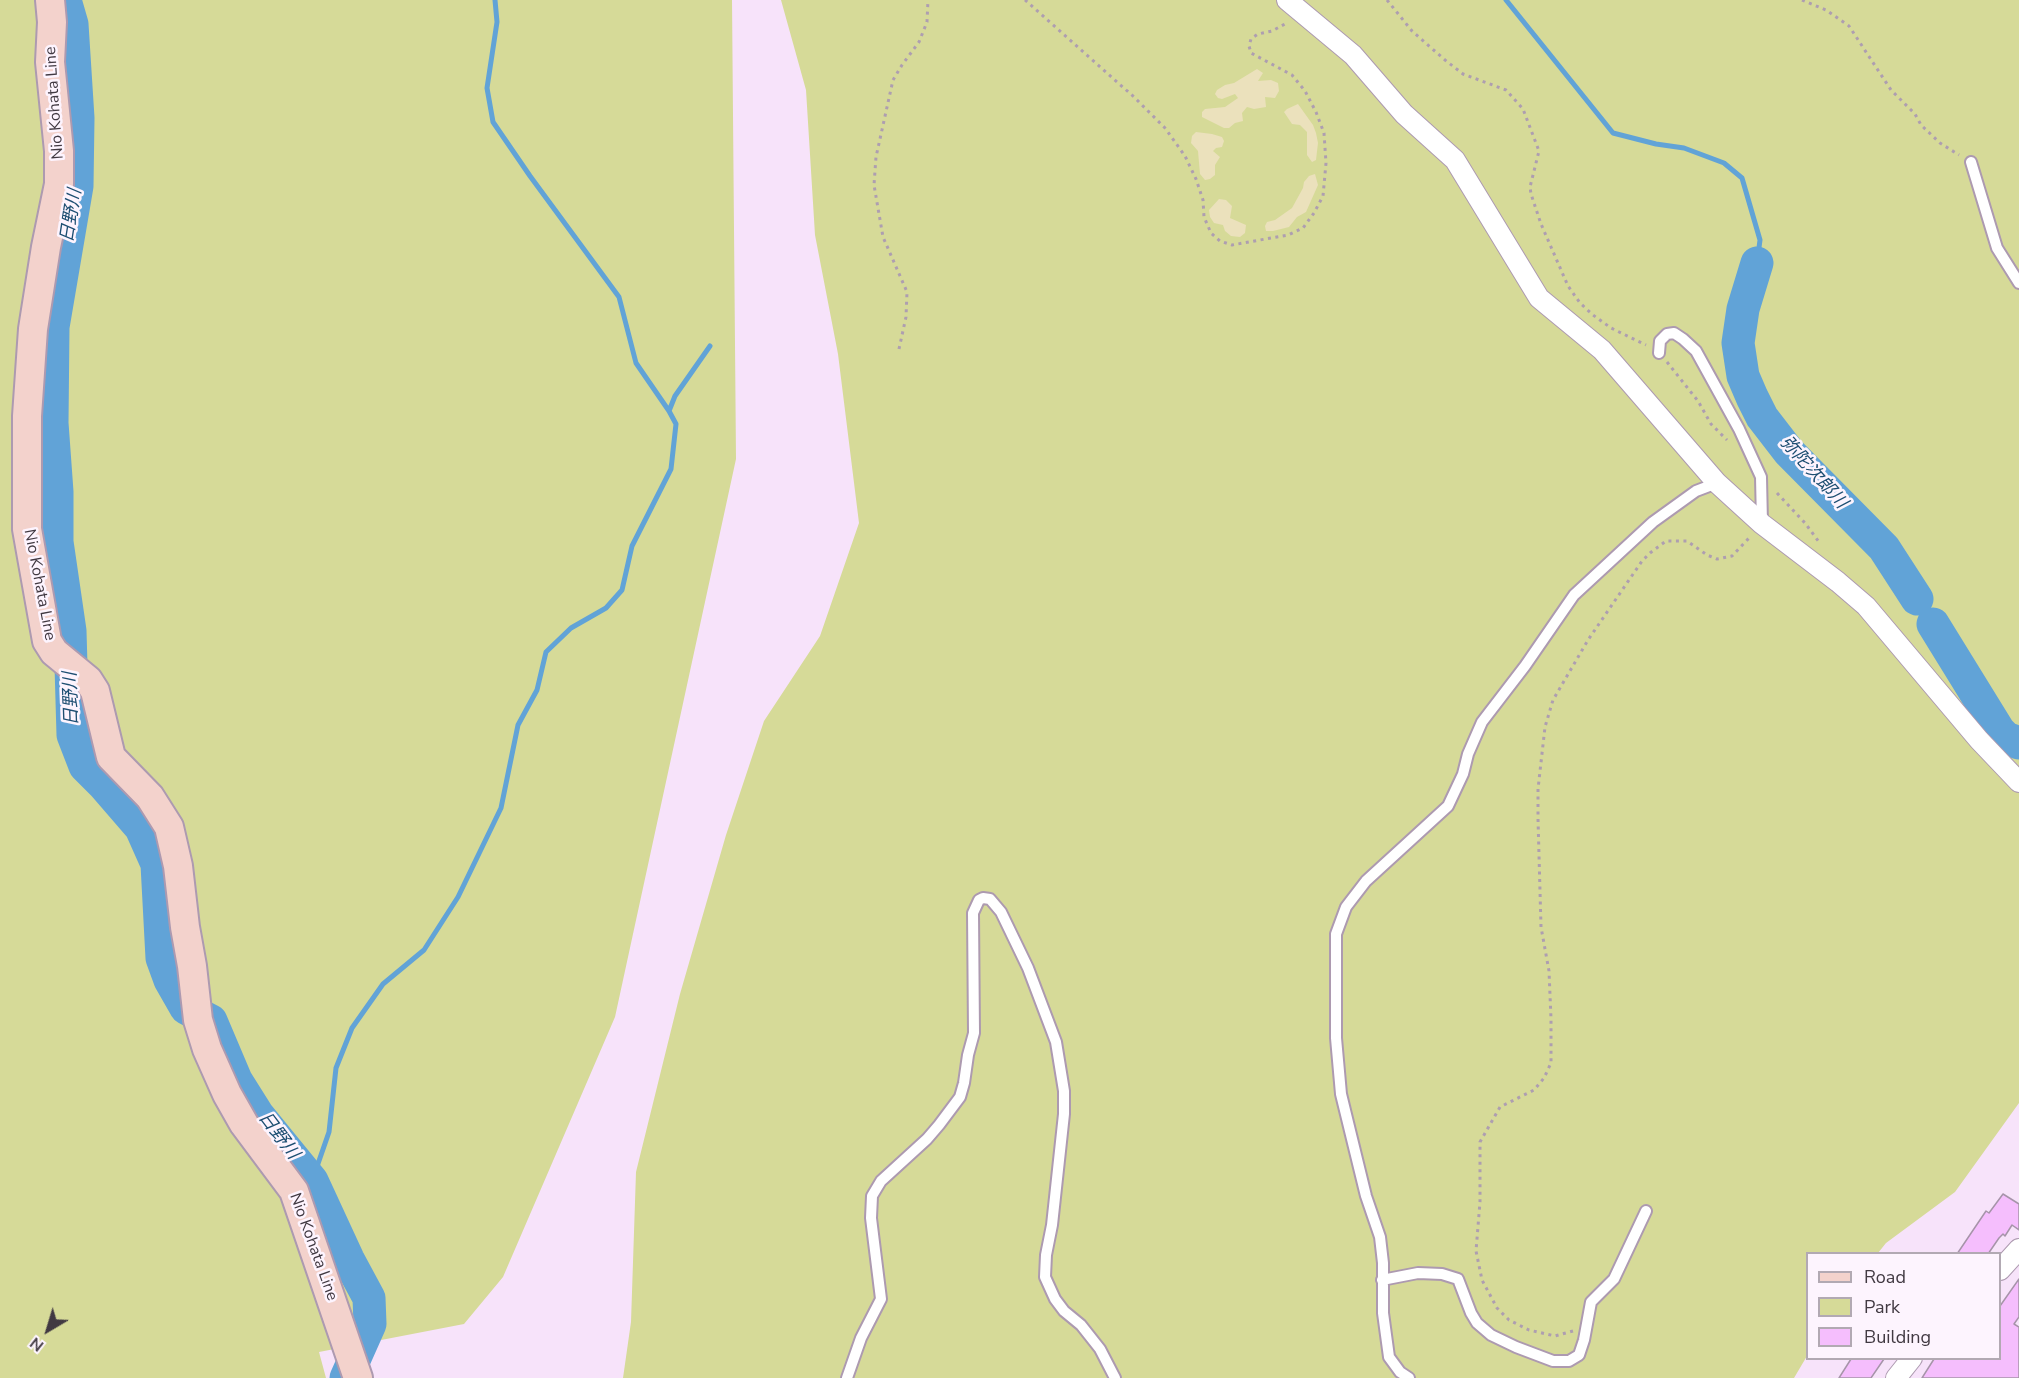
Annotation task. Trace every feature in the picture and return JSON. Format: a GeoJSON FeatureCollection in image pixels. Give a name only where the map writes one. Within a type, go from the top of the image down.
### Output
{"type":"FeatureCollection","features":[{"type":"Feature","properties":{"kind":"main road","name":"Nio Kohata Line"},"geometry":{"type":"LineString","coordinates":[[50,0],[52,22],[50,62],[59,151],[59,184],[33,328],[27,416],[27,529],[47,641],[54,652],[88,680],[95,691],[111,757],[150,797],[169,827],[178,866],[198,1012],[207,1049],[227,1094],[244,1124],[294,1191],[358,1378]]}},
{"type":"Feature","properties":{"kind":"street"},"geometry":{"type":"LineString","coordinates":[[1295,6],[1353,56],[1404,114],[1455,160],[1539,298],[1602,350],[1717,483],[1762,524],[1866,606],[1979,740],[2019,782]]}},
{"type":"Feature","properties":{"kind":"street"},"geometry":{"type":"LineString","coordinates":[[2001,1269],[2019,1249]]}},
{"type":"Feature","properties":{"kind":"lane"},"geometry":{"type":"LineString","coordinates":[[1971,162],[1997,248],[2019,283]]}},
{"type":"Feature","properties":{"kind":"lane"},"geometry":{"type":"LineString","coordinates":[[1659,353],[1660,341],[1667,334],[1674,333],[1696,351],[1739,429],[1761,477],[1762,524]]}},
{"type":"Feature","properties":{"kind":"lane"},"geometry":{"type":"LineString","coordinates":[[1409,1378],[1400,1372],[1389,1357],[1383,1313],[1380,1237],[1366,1196],[1341,1094],[1336,1038],[1336,934],[1346,907],[1366,881],[1448,806],[1463,774],[1468,754],[1482,722],[1575,595],[1653,522],[1696,491],[1717,483]]}},
{"type":"Feature","properties":{"kind":"lane"},"geometry":{"type":"LineString","coordinates":[[847,1378],[861,1338],[881,1299],[871,1218],[872,1196],[881,1180],[927,1139],[939,1125],[960,1097],[964,1083],[974,1033],[973,913],[979,900],[983,898],[990,899],[1001,912],[1028,968],[1056,1042],[1064,1091],[1064,1114],[1052,1225],[1046,1255],[1046,1277],[1055,1299],[1064,1311],[1081,1325],[1100,1350],[1115,1378]]}},
{"type":"Feature","properties":{"kind":"lane"},"geometry":{"type":"LineString","coordinates":[[1382,1280],[1418,1273],[1442,1274],[1458,1279],[1471,1313],[1477,1323],[1491,1335],[1553,1361],[1569,1361],[1579,1355],[1587,1328],[1591,1302],[1614,1278],[1646,1211]]}},
{"type":"Feature","properties":{"kind":"path"},"geometry":{"type":"LineString","coordinates":[[899,349],[906,317],[907,292],[883,237],[874,185],[876,157],[893,80],[923,32],[927,22],[928,0]]}},
{"type":"Feature","properties":{"kind":"path"},"geometry":{"type":"LineString","coordinates":[[1025,0],[1165,128],[1185,156],[1196,179],[1203,200],[1204,217],[1211,233],[1220,241],[1233,245],[1288,235],[1303,228],[1323,196],[1326,163],[1324,133],[1316,112],[1305,91],[1292,75],[1251,53],[1249,46],[1251,39],[1258,34],[1272,31],[1287,23],[1295,6]]}},
{"type":"Feature","properties":{"kind":"path"},"geometry":{"type":"LineString","coordinates":[[1387,0],[1412,31],[1445,60],[1463,74],[1506,90],[1523,109],[1539,151],[1530,187],[1531,194],[1541,224],[1568,286],[1580,303],[1602,322],[1659,353],[1698,401],[1712,424],[1732,446]]}},
{"type":"Feature","properties":{"kind":"path"},"geometry":{"type":"LineString","coordinates":[[1802,0],[1826,10],[1849,26],[1891,90],[1915,114],[1922,125],[1940,144],[1971,162]]}},
{"type":"Feature","properties":{"kind":"path"},"geometry":{"type":"LineString","coordinates":[[1761,477],[1825,549]]}},
{"type":"Feature","properties":{"kind":"path"},"geometry":{"type":"LineString","coordinates":[[1587,1328],[1555,1336],[1529,1330],[1509,1320],[1497,1308],[1482,1280],[1476,1251],[1480,1202],[1480,1142],[1500,1107],[1534,1090],[1544,1078],[1551,1063],[1551,1006],[1549,971],[1541,927],[1538,819],[1538,789],[1545,727],[1553,700],[1588,640],[1642,561],[1650,553],[1666,541],[1687,541],[1707,555],[1718,559],[1732,556],[1762,524]]}},
{"type":"Feature","properties":{"kind":"green space"},"geometry":{"type":"Polygon","coordinates":[[[0,0],[732,0],[736,459],[615,1017],[503,1277],[464,1324],[319,1352],[326,1378],[0,1378],[0,0]]]}},
{"type":"Feature","properties":{"kind":"green space"},"geometry":{"type":"Polygon","coordinates":[[[781,0],[2019,0],[2019,1103],[1955,1192],[1886,1243],[1879,1252],[1806,1252],[1806,1358],[1794,1378],[623,1378],[631,1322],[636,1172],[680,994],[726,835],[764,721],[820,636],[859,523],[838,354],[815,235],[806,90],[781,0]]]}},
{"type":"Feature","properties":{"kind":"sand"},"geometry":{"type":"Polygon","coordinates":[[[1257,69],[1263,73],[1258,81],[1271,80],[1278,83],[1279,91],[1275,98],[1265,97],[1266,107],[1254,109],[1247,107],[1242,113],[1243,121],[1229,128],[1224,128],[1202,117],[1205,109],[1225,107],[1238,98],[1235,94],[1222,99],[1218,98],[1215,94],[1217,90],[1257,69]]]}},
{"type":"Feature","properties":{"kind":"sand"},"geometry":{"type":"Polygon","coordinates":[[[1298,104],[1316,133],[1318,143],[1316,160],[1312,162],[1307,155],[1307,132],[1300,125],[1292,124],[1284,112],[1298,104]]]}},
{"type":"Feature","properties":{"kind":"sand"},"geometry":{"type":"Polygon","coordinates":[[[1196,132],[1222,137],[1224,141],[1222,147],[1213,151],[1220,157],[1215,165],[1215,175],[1210,179],[1205,180],[1200,174],[1198,151],[1191,143],[1192,136],[1196,132]]]}},
{"type":"Feature","properties":{"kind":"sand"},"geometry":{"type":"Polygon","coordinates":[[[1315,174],[1318,185],[1306,212],[1297,217],[1289,227],[1266,231],[1267,222],[1275,220],[1292,208],[1304,182],[1309,176],[1315,174]]]}},
{"type":"Feature","properties":{"kind":"sand"},"geometry":{"type":"Polygon","coordinates":[[[1219,199],[1226,200],[1232,206],[1230,218],[1246,225],[1245,233],[1240,237],[1231,236],[1225,231],[1223,225],[1214,223],[1210,217],[1209,210],[1219,199]]]}},
{"type":"Feature","properties":{"kind":"building"},"geometry":{"type":"Polygon","coordinates":[[[2003,1194],[2019,1204],[2019,1230],[2012,1225],[1989,1252],[1958,1252],[1986,1211],[1989,1213],[2003,1194]]]}},
{"type":"Feature","properties":{"kind":"building"},"geometry":{"type":"Polygon","coordinates":[[[2019,1279],[2019,1317],[2014,1324],[2019,1327],[2019,1378],[1922,1378],[1933,1360],[2001,1360],[2001,1305],[2019,1279]]]}},
{"type":"Feature","properties":{"kind":"building"},"geometry":{"type":"Polygon","coordinates":[[[1850,1360],[1883,1360],[1871,1378],[1839,1378],[1850,1360]]]}},
{"type":"Feature","properties":{"kind":"waterway","name":"日野川"},"geometry":{"type":"LineString","coordinates":[[65,0],[72,24],[78,118],[77,186],[53,327],[52,423],[57,492],[57,542],[70,631],[73,735],[85,766],[141,828],[157,864],[162,958],[170,980],[186,1008],[211,1021],[236,1080],[258,1115],[312,1181],[369,1298],[370,1324],[346,1378]]}},
{"type":"Feature","properties":{"kind":"waterway"},"geometry":{"type":"LineString","coordinates":[[312,1181],[329,1132],[336,1068],[352,1028],[383,984],[424,950],[458,897],[501,808],[518,725],[537,690],[546,652],[571,628],[606,608],[622,590],[632,546],[671,469],[676,424],[636,363],[619,297],[493,122],[487,88],[497,22],[495,0]]}},
{"type":"Feature","properties":{"kind":"waterway"},"geometry":{"type":"LineString","coordinates":[[1506,0],[1613,133],[1656,144],[1684,148],[1724,163],[1742,178],[1760,240],[1757,263]]}},
{"type":"Feature","properties":{"kind":"waterway","name":"弥陀次郎川"},"geometry":{"type":"LineString","coordinates":[[1757,263],[1743,309],[1738,343],[1743,376],[1752,397],[1762,417],[1789,452],[1884,548],[1917,599]]}},
{"type":"Feature","properties":{"kind":"waterway"},"geometry":{"type":"LineString","coordinates":[[669,411],[675,396],[710,346]]}},
{"type":"Feature","properties":{"kind":"waterway","name":"弥陀次郎川"},"geometry":{"type":"LineString","coordinates":[[1933,624],[1999,731],[2006,738],[2019,743]]}}]}
